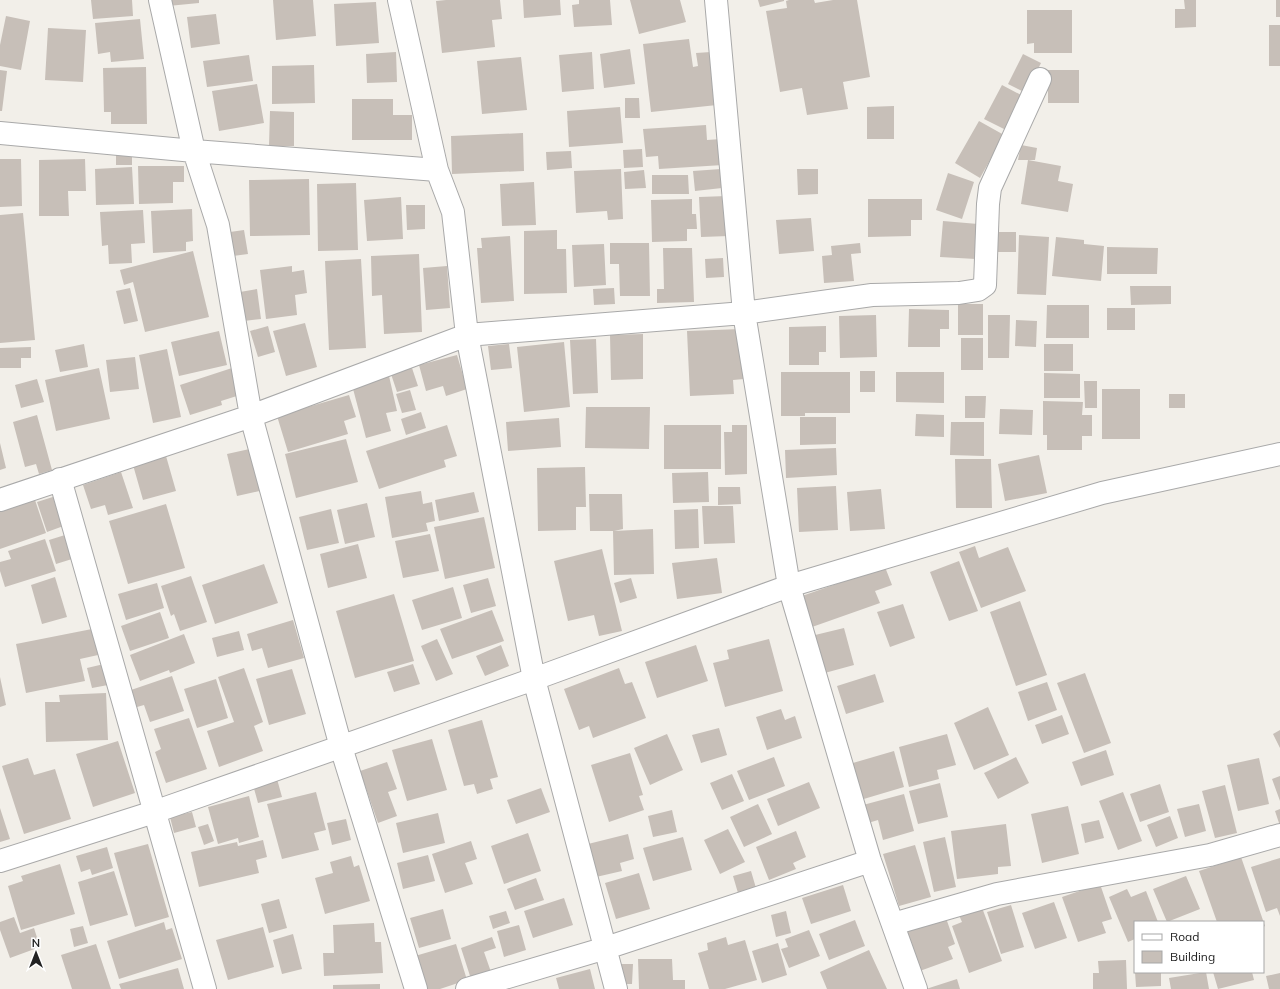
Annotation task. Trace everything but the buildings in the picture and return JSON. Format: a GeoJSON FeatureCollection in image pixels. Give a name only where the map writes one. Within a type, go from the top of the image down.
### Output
{"type":"FeatureCollection","features":[{"type":"Feature","properties":{"kind":"street"},"geometry":{"type":"LineString","coordinates":[[160,0],[194,151],[218,225],[251,416],[341,747],[416,989]]}},
{"type":"Feature","properties":{"kind":"street"},"geometry":{"type":"LineString","coordinates":[[399,0],[437,170],[453,212],[467,335],[534,679],[616,989]]}},
{"type":"Feature","properties":{"kind":"street"},"geometry":{"type":"LineString","coordinates":[[716,0],[744,313],[789,586],[870,861],[916,989]]}},
{"type":"Feature","properties":{"kind":"street"},"geometry":{"type":"LineString","coordinates":[[0,500],[251,416],[467,335],[744,313],[872,295],[959,293],[978,290],[985,285],[990,188],[1040,79]]}},
{"type":"Feature","properties":{"kind":"street"},"geometry":{"type":"LineString","coordinates":[[0,132],[194,151],[437,170]]}},
{"type":"Feature","properties":{"kind":"street"},"geometry":{"type":"LineString","coordinates":[[0,861],[154,812],[341,747],[534,679],[789,586],[1102,493],[1280,454]]}},
{"type":"Feature","properties":{"kind":"street"},"geometry":{"type":"LineString","coordinates":[[60,479],[205,989]]}},
{"type":"Feature","properties":{"kind":"street"},"geometry":{"type":"LineString","coordinates":[[893,924],[997,894],[1210,855],[1280,835]]}},
{"type":"Feature","properties":{"kind":"street"},"geometry":{"type":"LineString","coordinates":[[467,989],[606,948],[870,861]]}}]}
